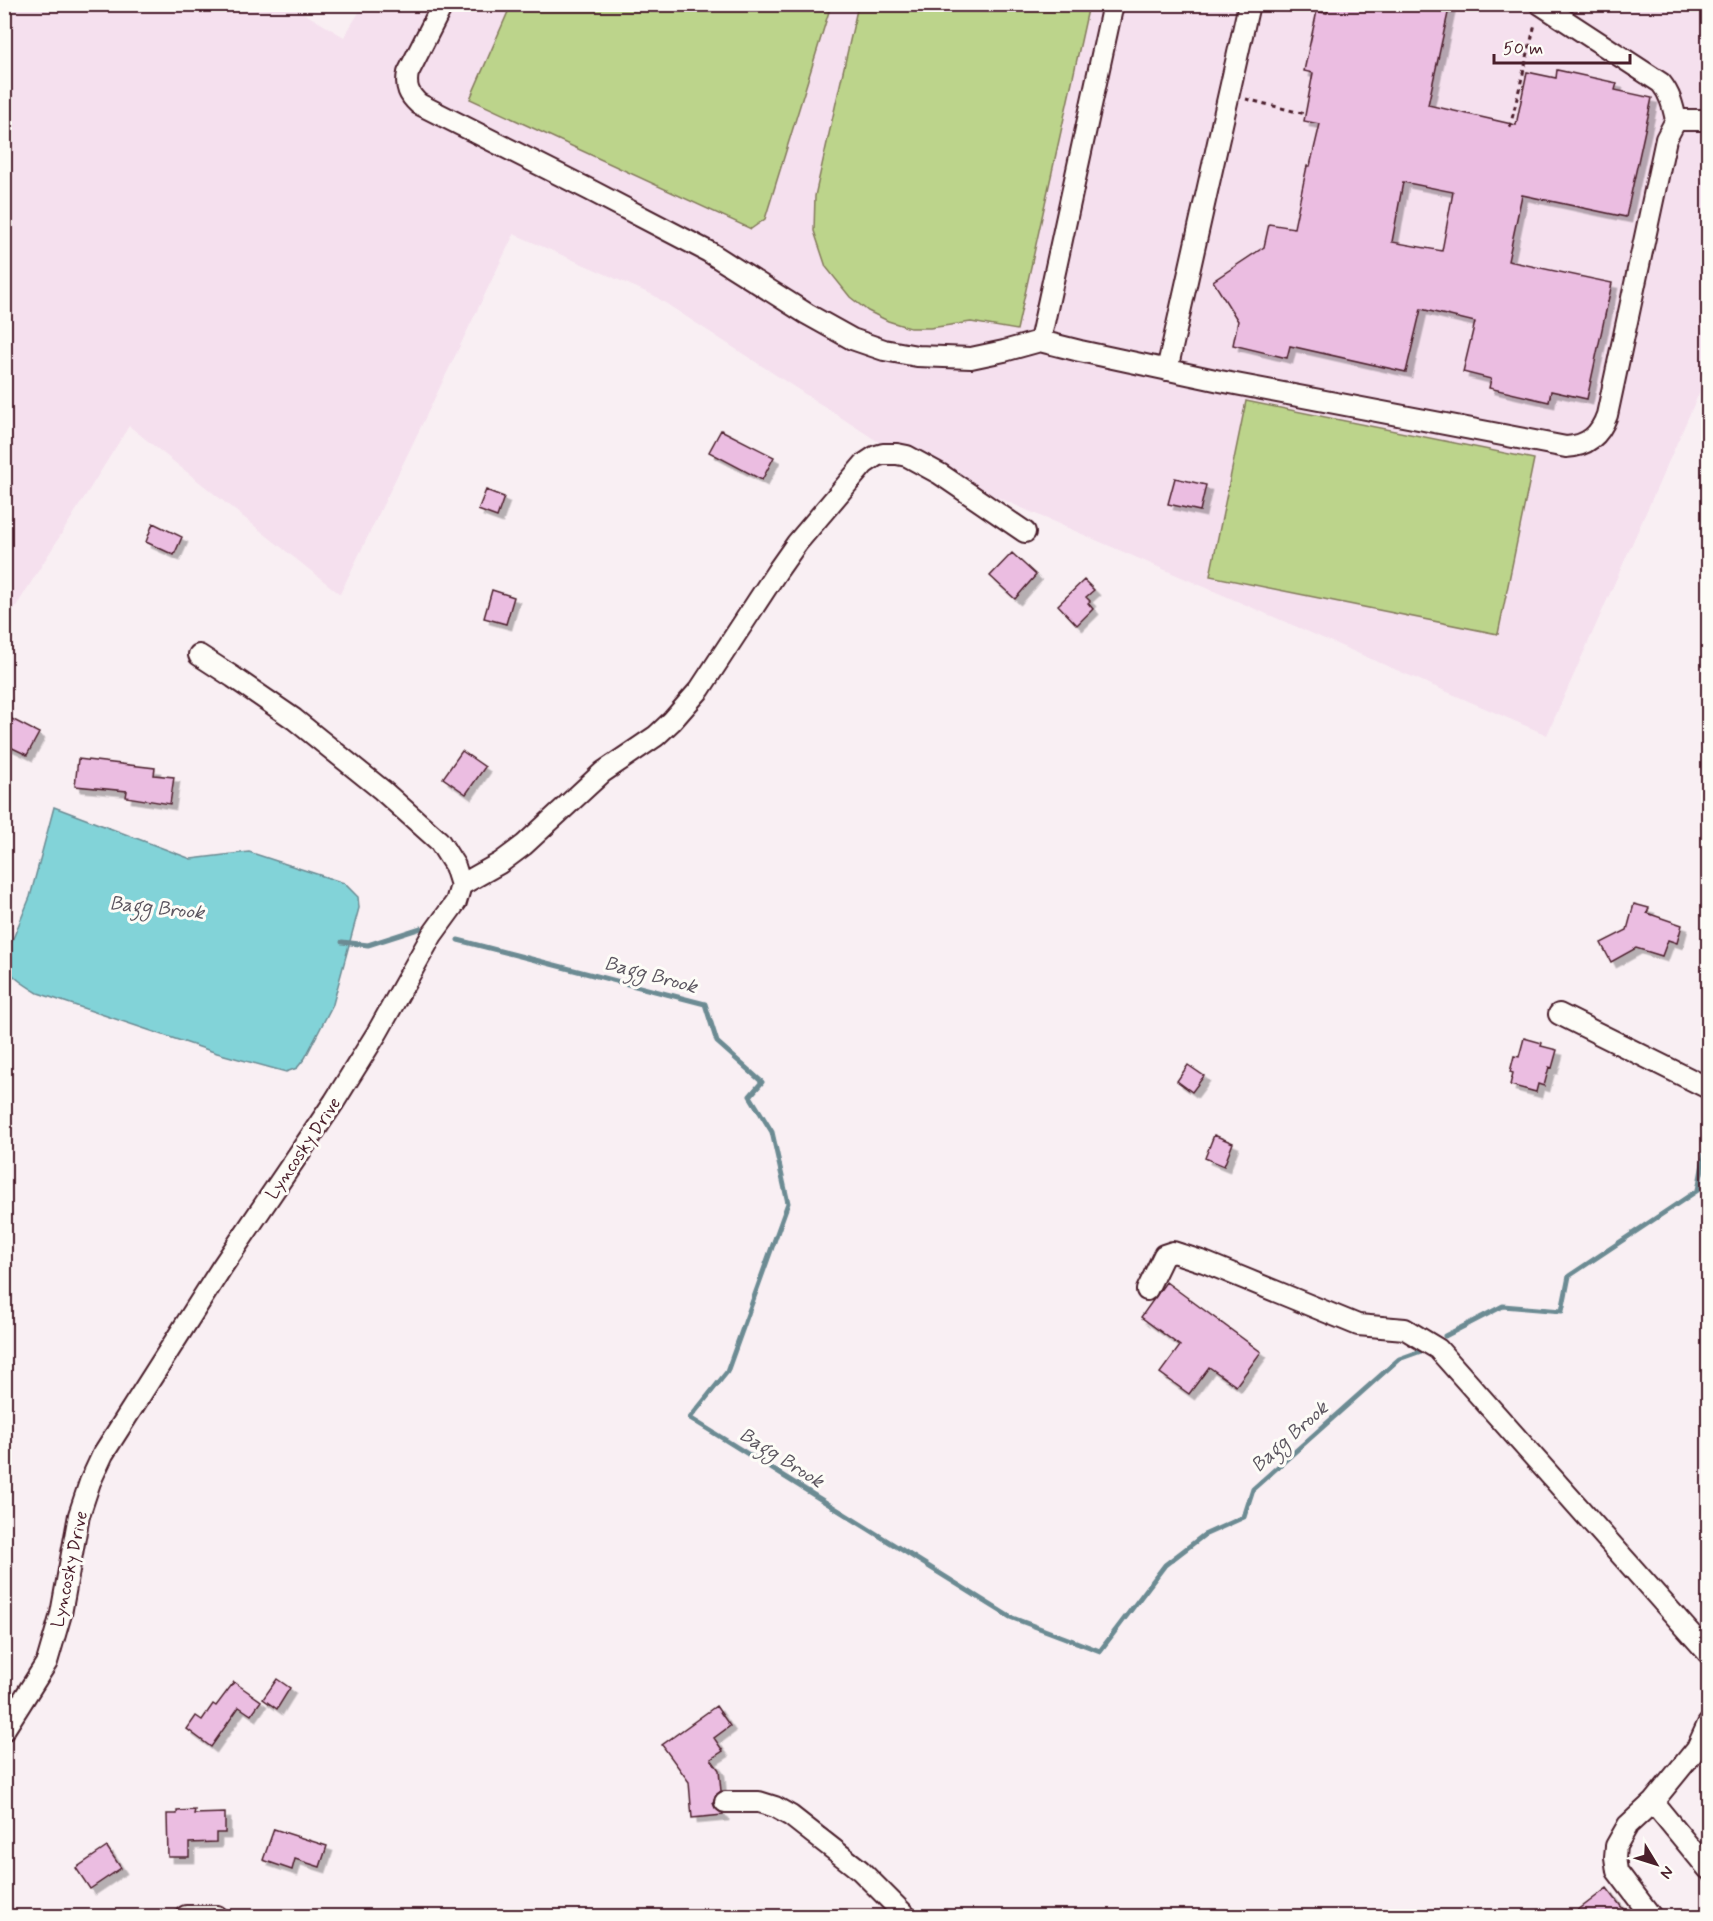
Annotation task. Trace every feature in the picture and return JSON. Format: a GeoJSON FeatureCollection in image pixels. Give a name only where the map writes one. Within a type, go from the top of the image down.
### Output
{"type":"FeatureCollection","features":[{"type":"Feature","properties":{"kind":"street"},"geometry":{"type":"LineString","coordinates":[[443,4],[408,73],[407,91],[413,99],[429,110],[709,252],[807,314],[852,339],[884,350],[917,356],[943,357],[970,357],[1040,341],[1167,370],[1575,447],[1589,441],[1601,430],[1607,415],[1666,139],[1676,120],[1672,101],[1661,83],[1539,10]]}},
{"type":"Feature","properties":{"kind":"street"},"geometry":{"type":"LineString","coordinates":[[1040,341],[1113,4]]}},
{"type":"Feature","properties":{"kind":"street"},"geometry":{"type":"LineString","coordinates":[[1167,370],[1249,4]]}},
{"type":"Feature","properties":{"kind":"street"},"geometry":{"type":"LineString","coordinates":[[1676,120],[1708,120]]}},
{"type":"Feature","properties":{"kind":"street"},"geometry":{"type":"LineString","coordinates":[[198,655],[233,676],[294,719],[382,790],[439,842],[455,866],[461,885],[500,863],[524,845],[603,772],[656,736],[672,721],[709,675],[797,543],[864,464],[876,456],[897,454],[917,461],[1025,532]]}},
{"type":"Feature","properties":{"kind":"street","name":"Lyncosky Drive"},"geometry":{"type":"LineString","coordinates":[[4,1730],[47,1662],[61,1614],[79,1515],[90,1482],[103,1454],[222,1267],[334,1102],[377,1033],[432,935],[456,902],[461,885]]}},
{"type":"Feature","properties":{"kind":"street"},"geometry":{"type":"LineString","coordinates":[[1560,1014],[1708,1088]]}},
{"type":"Feature","properties":{"kind":"street"},"geometry":{"type":"LineString","coordinates":[[1147,1290],[1164,1255],[1173,1252],[1204,1262],[1358,1325],[1405,1329],[1438,1349],[1708,1653]]}},
{"type":"Feature","properties":{"kind":"street"},"geometry":{"type":"LineString","coordinates":[[1651,1917],[1617,1871],[1616,1846],[1628,1825],[1653,1802],[1697,1748],[1708,1724]]}},
{"type":"Feature","properties":{"kind":"street"},"geometry":{"type":"LineString","coordinates":[[725,1802],[759,1802],[775,1807],[791,1816],[860,1870],[906,1917]]}},
{"type":"Feature","properties":{"kind":"street"},"geometry":{"type":"LineString","coordinates":[[1653,1802],[1708,1869]]}},
{"type":"Feature","properties":{"kind":"street"},"geometry":{"type":"LineString","coordinates":[[186,1917],[216,1917]]}},
{"type":"Feature","properties":{"kind":"path"},"geometry":{"type":"LineString","coordinates":[[1293,4],[1327,13]]}},
{"type":"Feature","properties":{"kind":"path"},"geometry":{"type":"LineString","coordinates":[[1510,127],[1539,10]]}},
{"type":"Feature","properties":{"kind":"path"},"geometry":{"type":"LineString","coordinates":[[1241,98],[1305,114]]}},
{"type":"Feature","properties":{"kind":"shaded area"},"geometry":{"type":"Polygon","coordinates":[[[364,4],[1708,5],[1708,373],[1547,735],[897,454],[653,295],[514,234],[340,594],[129,426],[5,624],[5,5],[290,5],[344,37],[364,4]]]}},
{"type":"Feature","properties":{"kind":"green space"},"geometry":{"type":"Polygon","coordinates":[[[511,5],[831,5],[765,219],[751,229],[470,99],[511,5]]]}},
{"type":"Feature","properties":{"kind":"green space"},"geometry":{"type":"Polygon","coordinates":[[[858,5],[1089,5],[1017,330],[971,322],[930,328],[910,328],[888,321],[868,311],[850,297],[826,267],[814,231],[815,196],[858,5]]]}},
{"type":"Feature","properties":{"kind":"green space"},"geometry":{"type":"Polygon","coordinates":[[[1246,401],[1534,459],[1498,634],[1210,576],[1246,401]]]}},
{"type":"Feature","properties":{"kind":"water"},"geometry":{"type":"Polygon","coordinates":[[[54,807],[191,859],[249,852],[344,883],[358,897],[359,908],[333,1004],[305,1058],[297,1068],[286,1072],[217,1053],[38,993],[13,975],[5,958],[30,897],[54,807]]]}},
{"type":"Feature","properties":{"kind":"building"},"geometry":{"type":"Polygon","coordinates":[[[1329,4],[1450,4],[1428,105],[1516,125],[1527,72],[1556,78],[1557,70],[1617,83],[1615,90],[1652,98],[1626,217],[1522,195],[1508,261],[1612,283],[1587,399],[1551,391],[1549,402],[1489,388],[1491,379],[1463,372],[1475,322],[1421,309],[1406,372],[1290,346],[1287,358],[1233,345],[1238,321],[1213,281],[1264,247],[1269,224],[1294,228],[1307,166],[1310,166],[1320,124],[1304,121],[1313,73],[1304,71],[1317,11],[1327,13],[1329,4]],[[1403,182],[1392,242],[1442,251],[1453,192],[1403,182]]]}},
{"type":"Feature","properties":{"kind":"building"},"geometry":{"type":"Polygon","coordinates":[[[721,430],[774,457],[762,480],[709,452],[721,430]]]}},
{"type":"Feature","properties":{"kind":"building"},"geometry":{"type":"Polygon","coordinates":[[[1175,478],[1206,485],[1200,511],[1168,504],[1175,478]]]}},
{"type":"Feature","properties":{"kind":"building"},"geometry":{"type":"Polygon","coordinates":[[[486,490],[504,497],[497,517],[478,510],[486,490]]]}},
{"type":"Feature","properties":{"kind":"building"},"geometry":{"type":"Polygon","coordinates":[[[153,523],[182,537],[174,555],[146,542],[153,523]]]}},
{"type":"Feature","properties":{"kind":"building"},"geometry":{"type":"Polygon","coordinates":[[[1012,553],[1036,575],[1015,599],[990,576],[1012,553]]]}},
{"type":"Feature","properties":{"kind":"building"},"geometry":{"type":"Polygon","coordinates":[[[1084,580],[1094,590],[1086,597],[1093,609],[1077,625],[1058,605],[1084,580]]]}},
{"type":"Feature","properties":{"kind":"building"},"geometry":{"type":"Polygon","coordinates":[[[492,590],[514,597],[506,624],[484,618],[492,590]]]}},
{"type":"Feature","properties":{"kind":"building"},"geometry":{"type":"Polygon","coordinates":[[[4,715],[39,733],[27,755],[4,744],[4,715]]]}},
{"type":"Feature","properties":{"kind":"building"},"geometry":{"type":"Polygon","coordinates":[[[462,751],[485,767],[466,794],[443,778],[462,751]]]}},
{"type":"Feature","properties":{"kind":"building"},"geometry":{"type":"Polygon","coordinates":[[[78,759],[155,768],[154,775],[174,777],[170,804],[126,797],[127,791],[75,786],[78,759]]]}},
{"type":"Feature","properties":{"kind":"building"},"geometry":{"type":"Polygon","coordinates":[[[1634,904],[1649,908],[1647,913],[1682,925],[1677,943],[1668,940],[1662,956],[1636,948],[1611,962],[1601,943],[1627,930],[1634,904]]]}},
{"type":"Feature","properties":{"kind":"building"},"geometry":{"type":"Polygon","coordinates":[[[1524,1038],[1557,1050],[1544,1086],[1538,1084],[1536,1092],[1510,1085],[1514,1056],[1519,1057],[1524,1038]]]}},
{"type":"Feature","properties":{"kind":"building"},"geometry":{"type":"Polygon","coordinates":[[[1188,1065],[1204,1076],[1192,1092],[1177,1081],[1188,1065]]]}},
{"type":"Feature","properties":{"kind":"building"},"geometry":{"type":"Polygon","coordinates":[[[1214,1135],[1233,1143],[1224,1166],[1205,1158],[1214,1135]]]}},
{"type":"Feature","properties":{"kind":"building"},"geometry":{"type":"Polygon","coordinates":[[[1166,1282],[1261,1352],[1236,1386],[1209,1367],[1189,1394],[1160,1373],[1180,1346],[1141,1317],[1166,1282]]]}},
{"type":"Feature","properties":{"kind":"building"},"geometry":{"type":"Polygon","coordinates":[[[277,1679],[290,1688],[277,1709],[263,1699],[277,1679]]]}},
{"type":"Feature","properties":{"kind":"building"},"geometry":{"type":"Polygon","coordinates":[[[234,1682],[261,1701],[251,1715],[239,1707],[211,1747],[187,1729],[196,1716],[202,1720],[213,1704],[216,1706],[234,1682]]]}},
{"type":"Feature","properties":{"kind":"building"},"geometry":{"type":"Polygon","coordinates":[[[716,1706],[730,1726],[714,1738],[723,1751],[711,1759],[719,1770],[721,1791],[715,1796],[713,1803],[723,1815],[692,1818],[689,1782],[662,1745],[716,1706]]]}},
{"type":"Feature","properties":{"kind":"building"},"geometry":{"type":"Polygon","coordinates":[[[195,1810],[194,1814],[225,1813],[225,1833],[216,1833],[216,1842],[189,1843],[189,1857],[168,1857],[167,1814],[195,1810]]]}},
{"type":"Feature","properties":{"kind":"building"},"geometry":{"type":"Polygon","coordinates":[[[274,1829],[327,1846],[320,1867],[295,1859],[292,1870],[263,1860],[274,1829]]]}},
{"type":"Feature","properties":{"kind":"building"},"geometry":{"type":"Polygon","coordinates":[[[107,1847],[121,1868],[90,1889],[76,1868],[107,1847]]]}},
{"type":"Feature","properties":{"kind":"building"},"geometry":{"type":"Polygon","coordinates":[[[1607,1888],[1629,1917],[1569,1917],[1607,1888]]]}},
{"type":"Feature","properties":{"kind":"waterway","name":"Bagg Brook"},"geometry":{"type":"LineString","coordinates":[[342,942],[368,945],[421,928]]}},
{"type":"Feature","properties":{"kind":"waterway","name":"Bagg Brook"},"geometry":{"type":"LineString","coordinates":[[458,940],[705,1004],[717,1042],[762,1082],[750,1096],[772,1132],[788,1203],[727,1372],[690,1418],[1010,1617],[1100,1651],[1165,1565],[1204,1535],[1244,1517],[1253,1489],[1399,1359],[1424,1350]]}},
{"type":"Feature","properties":{"kind":"waterway","name":"Bagg Brook"},"geometry":{"type":"LineString","coordinates":[[1445,1336],[1503,1306],[1562,1311],[1569,1276],[1698,1190],[1706,1147],[1708,1148]]}}]}
